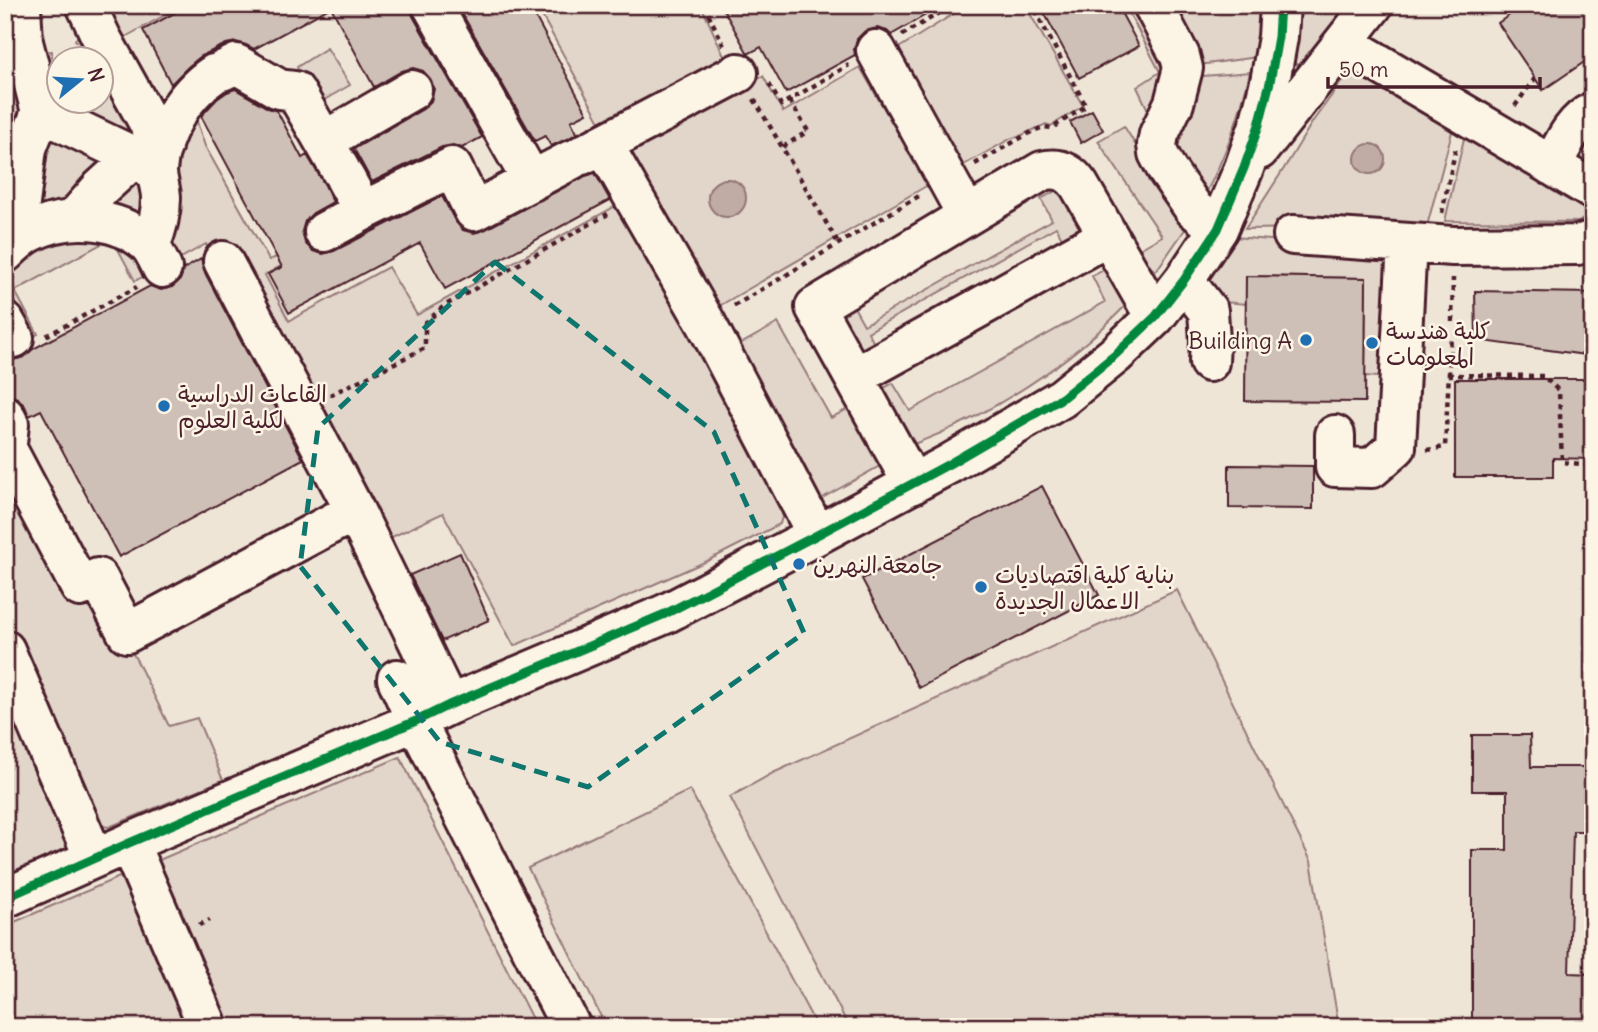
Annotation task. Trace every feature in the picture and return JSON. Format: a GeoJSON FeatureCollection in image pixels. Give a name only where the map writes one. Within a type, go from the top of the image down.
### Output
{"type":"FeatureCollection","features":[{"type":"Feature","properties":{"kind":"street"},"geometry":{"type":"LineString","coordinates":[[86,5],[151,159],[161,196],[151,266]]}},
{"type":"Feature","properties":{"kind":"street"},"geometry":{"type":"LineString","coordinates":[[432,5],[532,181]]}},
{"type":"Feature","properties":{"kind":"street"},"geometry":{"type":"LineString","coordinates":[[1153,5],[1180,56],[1183,68],[1174,103],[1159,134],[1158,153],[1194,209],[1218,229]]}},
{"type":"Feature","properties":{"kind":"street"},"geometry":{"type":"LineString","coordinates":[[5,898],[664,614],[914,484],[1062,398],[1115,355],[1155,317],[1218,229],[1259,125],[1278,37],[1280,5]]}},
{"type":"Feature","properties":{"kind":"street"},"geometry":{"type":"LineString","coordinates":[[1244,168],[1373,5]]}},
{"type":"Feature","properties":{"kind":"street"},"geometry":{"type":"LineString","coordinates":[[5,12],[22,6],[23,42],[41,112]]}},
{"type":"Feature","properties":{"kind":"street"},"geometry":{"type":"LineString","coordinates":[[1344,43],[1593,190]]}},
{"type":"Feature","properties":{"kind":"street"},"geometry":{"type":"LineString","coordinates":[[876,50],[967,215]]}},
{"type":"Feature","properties":{"kind":"street"},"geometry":{"type":"LineString","coordinates":[[336,164],[415,88],[463,60]]}},
{"type":"Feature","properties":{"kind":"street"},"geometry":{"type":"LineString","coordinates":[[73,220],[96,193],[151,159],[182,104],[205,80],[236,64],[279,89],[295,91],[363,211]]}},
{"type":"Feature","properties":{"kind":"street"},"geometry":{"type":"LineString","coordinates":[[324,232],[452,167],[474,211],[738,73]]}},
{"type":"Feature","properties":{"kind":"street"},"geometry":{"type":"LineString","coordinates":[[1552,166],[1569,134],[1584,116],[1593,111]]}},
{"type":"Feature","properties":{"kind":"street"},"geometry":{"type":"LineString","coordinates":[[41,112],[151,159]]}},
{"type":"Feature","properties":{"kind":"street"},"geometry":{"type":"LineString","coordinates":[[10,248],[16,143],[41,112]]}},
{"type":"Feature","properties":{"kind":"street"},"geometry":{"type":"LineString","coordinates":[[584,154],[635,199],[706,323],[817,535]]}},
{"type":"Feature","properties":{"kind":"street"},"geometry":{"type":"LineString","coordinates":[[914,484],[815,307],[1042,171],[1059,169],[1079,185],[1155,317]]}},
{"type":"Feature","properties":{"kind":"street"},"geometry":{"type":"LineString","coordinates":[[10,248],[29,233],[44,226],[60,221],[93,220],[124,229],[151,266]]}},
{"type":"Feature","properties":{"kind":"street"},"geometry":{"type":"LineString","coordinates":[[1293,235],[1432,245],[1578,245],[1593,240]]}},
{"type":"Feature","properties":{"kind":"street"},"geometry":{"type":"LineString","coordinates":[[854,377],[1108,236]]}},
{"type":"Feature","properties":{"kind":"street"},"geometry":{"type":"LineString","coordinates":[[1335,435],[1335,467],[1372,468],[1396,447],[1432,245]]}},
{"type":"Feature","properties":{"kind":"street"},"geometry":{"type":"LineString","coordinates":[[223,261],[355,511],[433,713],[571,1027]]}},
{"type":"Feature","properties":{"kind":"street"},"geometry":{"type":"LineString","coordinates":[[1184,280],[1208,311],[1209,362]]}},
{"type":"Feature","properties":{"kind":"street"},"geometry":{"type":"LineString","coordinates":[[6,443],[80,587],[98,578],[127,633],[355,511]]}},
{"type":"Feature","properties":{"kind":"street"},"geometry":{"type":"LineString","coordinates":[[5,650],[94,858]]}},
{"type":"Feature","properties":{"kind":"street"},"geometry":{"type":"LineString","coordinates":[[397,679],[433,713]]}},
{"type":"Feature","properties":{"kind":"street"},"geometry":{"type":"LineString","coordinates":[[129,843],[206,1027]]}},
{"type":"Feature","properties":{"kind":"path"},"geometry":{"type":"LineString","coordinates":[[704,5],[738,73],[838,243]]}},
{"type":"Feature","properties":{"kind":"path"},"geometry":{"type":"LineString","coordinates":[[738,73],[756,61],[781,105],[953,5]]}},
{"type":"Feature","properties":{"kind":"path"},"geometry":{"type":"LineString","coordinates":[[706,323],[947,179],[1033,131],[1044,127],[1052,128],[1086,106],[1032,5]]}},
{"type":"Feature","properties":{"kind":"path"},"geometry":{"type":"LineString","coordinates":[[783,147],[808,131],[789,100]]}},
{"type":"Feature","properties":{"kind":"path"},"geometry":{"type":"LineString","coordinates":[[1452,322],[1432,245],[1463,113]]}},
{"type":"Feature","properties":{"kind":"path"},"geometry":{"type":"LineString","coordinates":[[301,410],[425,348],[425,323],[444,306],[635,199]]}},
{"type":"Feature","properties":{"kind":"path"},"geometry":{"type":"LineString","coordinates":[[21,332],[151,266]]}},
{"type":"Feature","properties":{"kind":"path"},"geometry":{"type":"LineString","coordinates":[[1420,451],[1445,447],[1451,336]]}},
{"type":"Feature","properties":{"kind":"path"},"geometry":{"type":"LineString","coordinates":[[1448,375],[1544,376],[1559,391],[1562,462],[1593,465]]}},
{"type":"Feature","properties":{"kind":"path"},"geometry":{"type":"LineString","coordinates":[[5,1011],[12,1027]]}},
{"type":"Feature","properties":{"kind":"highlighted area"},"geometry":{"type":"Polygon","coordinates":[[[495,262],[714,432],[804,633],[588,787],[440,742],[300,566],[318,428],[495,262]]]}},
{"type":"Feature","properties":{"kind":"shaded area","name":"جامعة النهرين"},"geometry":{"type":"Polygon","coordinates":[[[5,5],[1593,5],[1593,1027],[5,1027],[5,5]]]}},
{"type":"Feature","properties":{"kind":"shaded area"},"geometry":{"type":"Polygon","coordinates":[[[98,5],[183,5],[118,41],[98,5]]]}},
{"type":"Feature","properties":{"kind":"shaded area"},"geometry":{"type":"Polygon","coordinates":[[[536,5],[701,5],[725,58],[602,125],[536,5]]]}},
{"type":"Feature","properties":{"kind":"shaded area"},"geometry":{"type":"Polygon","coordinates":[[[968,5],[1025,5],[1083,106],[1051,126],[1046,124],[1012,138],[962,166],[897,49],[968,5]]]}},
{"type":"Feature","properties":{"kind":"shaded area"},"geometry":{"type":"Polygon","coordinates":[[[1125,5],[1146,5],[1181,70],[1157,111],[1148,110],[1137,87],[1160,72],[1125,5]]]}},
{"type":"Feature","properties":{"kind":"shaded area"},"geometry":{"type":"Polygon","coordinates":[[[1161,5],[1262,5],[1257,57],[1192,66],[1161,5]]]}},
{"type":"Feature","properties":{"kind":"shaded area"},"geometry":{"type":"Polygon","coordinates":[[[1299,5],[1347,5],[1315,53],[1304,64],[1297,65],[1293,61],[1299,5]]]}},
{"type":"Feature","properties":{"kind":"shaded area"},"geometry":{"type":"Polygon","coordinates":[[[5,25],[18,76],[20,102],[15,126],[5,128],[5,25]]]}},
{"type":"Feature","properties":{"kind":"shaded area"},"geometry":{"type":"Polygon","coordinates":[[[82,31],[98,46],[82,46],[75,40],[82,31]]]}},
{"type":"Feature","properties":{"kind":"shaded area"},"geometry":{"type":"Polygon","coordinates":[[[327,48],[350,85],[319,103],[297,67],[327,48]]]}},
{"type":"Feature","properties":{"kind":"shaded area"},"geometry":{"type":"Polygon","coordinates":[[[46,51],[46,107],[38,81],[37,52],[46,51]]]}},
{"type":"Feature","properties":{"kind":"shaded area"},"geometry":{"type":"Polygon","coordinates":[[[1353,66],[1454,124],[1427,226],[1245,229],[1313,121],[1353,66]]]}},
{"type":"Feature","properties":{"kind":"shaded area"},"geometry":{"type":"Polygon","coordinates":[[[860,67],[928,185],[707,313],[619,160],[763,76],[783,112],[860,67]]]}},
{"type":"Feature","properties":{"kind":"shaded area"},"geometry":{"type":"Polygon","coordinates":[[[1250,72],[1231,136],[1204,197],[1167,147],[1191,77],[1250,72]]]}},
{"type":"Feature","properties":{"kind":"shaded area"},"geometry":{"type":"Polygon","coordinates":[[[116,73],[158,149],[149,159],[139,156],[118,143],[57,116],[116,116],[116,73]]]}},
{"type":"Feature","properties":{"kind":"shaded area"},"geometry":{"type":"Polygon","coordinates":[[[193,117],[205,146],[269,260],[282,255],[286,263],[265,275],[289,321],[388,267],[417,315],[621,203],[783,513],[780,524],[707,561],[514,646],[443,513],[379,543],[318,455],[206,244],[165,267],[155,247],[176,234],[168,215],[164,189],[193,117]]]}},
{"type":"Feature","properties":{"kind":"shaded area"},"geometry":{"type":"Polygon","coordinates":[[[1124,126],[1186,228],[1156,271],[1131,254],[1162,236],[1098,141],[1124,126]]]}},
{"type":"Feature","properties":{"kind":"shaded area"},"geometry":{"type":"Polygon","coordinates":[[[1465,134],[1588,205],[1590,215],[1578,222],[1445,221],[1465,134]]]}},
{"type":"Feature","properties":{"kind":"shaded area"},"geometry":{"type":"Polygon","coordinates":[[[50,136],[118,150],[52,217],[28,205],[50,136]]]}},
{"type":"Feature","properties":{"kind":"shaded area"},"geometry":{"type":"Polygon","coordinates":[[[1370,144],[1381,148],[1385,159],[1381,170],[1370,174],[1359,170],[1355,159],[1359,148],[1370,144]]]}},
{"type":"Feature","properties":{"kind":"shaded area"},"geometry":{"type":"Polygon","coordinates":[[[144,168],[143,217],[95,199],[144,168]]]}},
{"type":"Feature","properties":{"kind":"shaded area"},"geometry":{"type":"Polygon","coordinates":[[[727,179],[740,185],[746,198],[740,211],[727,217],[714,211],[708,198],[714,185],[727,179]]]}},
{"type":"Feature","properties":{"kind":"shaded area"},"geometry":{"type":"Polygon","coordinates":[[[1059,189],[1087,238],[1068,249],[1056,227],[868,332],[880,355],[862,365],[835,315],[853,305],[864,325],[1052,220],[1041,199],[1059,189]]]}},
{"type":"Feature","properties":{"kind":"shaded area"},"geometry":{"type":"Polygon","coordinates":[[[94,232],[118,237],[140,247],[132,253],[144,276],[135,281],[112,238],[15,291],[38,334],[28,339],[5,295],[5,285],[15,266],[33,250],[53,239],[94,232]]]}},
{"type":"Feature","properties":{"kind":"shaded area"},"geometry":{"type":"Polygon","coordinates":[[[1234,237],[1391,250],[1392,378],[1365,376],[1366,278],[1247,276],[1246,304],[1212,301],[1204,283],[1234,237]]]}},
{"type":"Feature","properties":{"kind":"shaded area"},"geometry":{"type":"Polygon","coordinates":[[[1109,267],[1129,302],[1105,325],[1054,368],[999,404],[909,446],[878,391],[893,383],[910,411],[1105,302],[1092,276],[1109,267]]]}},
{"type":"Feature","properties":{"kind":"shaded area"},"geometry":{"type":"Polygon","coordinates":[[[778,323],[831,418],[853,406],[885,463],[817,501],[732,349],[778,323]]]}},
{"type":"Feature","properties":{"kind":"shaded area"},"geometry":{"type":"Polygon","coordinates":[[[8,492],[24,497],[97,590],[137,661],[169,726],[197,718],[223,780],[109,827],[102,826],[92,818],[5,632],[5,495],[8,492]]]}},
{"type":"Feature","properties":{"kind":"shaded area"},"geometry":{"type":"Polygon","coordinates":[[[1177,590],[1311,861],[1339,1027],[849,1027],[730,797],[773,773],[1177,590]]]}},
{"type":"Feature","properties":{"kind":"shaded area"},"geometry":{"type":"Polygon","coordinates":[[[5,657],[78,843],[5,875],[5,657]]]}},
{"type":"Feature","properties":{"kind":"shaded area"},"geometry":{"type":"Polygon","coordinates":[[[400,757],[536,1027],[5,1027],[5,926],[400,757]]]}},
{"type":"Feature","properties":{"kind":"shaded area"},"geometry":{"type":"Polygon","coordinates":[[[690,790],[817,1027],[606,1027],[528,868],[690,790]]]}},
{"type":"Feature","properties":{"kind":"building"},"geometry":{"type":"Polygon","coordinates":[[[189,5],[410,5],[413,16],[482,137],[462,148],[453,145],[442,147],[372,182],[354,149],[423,109],[431,101],[434,89],[431,80],[423,71],[413,68],[402,71],[374,87],[331,7],[254,49],[236,42],[201,56],[171,84],[143,30],[189,5]]]}},
{"type":"Feature","properties":{"kind":"building"},"geometry":{"type":"Polygon","coordinates":[[[457,5],[529,5],[587,113],[571,121],[577,133],[551,146],[545,136],[535,141],[457,5]]]}},
{"type":"Feature","properties":{"kind":"building"},"geometry":{"type":"Polygon","coordinates":[[[721,5],[943,5],[891,35],[877,28],[865,31],[857,39],[855,55],[786,93],[761,47],[748,54],[721,5]]]}},
{"type":"Feature","properties":{"kind":"building"},"geometry":{"type":"Polygon","coordinates":[[[1040,5],[1117,5],[1139,46],[1079,78],[1040,5]]]}},
{"type":"Feature","properties":{"kind":"building"},"geometry":{"type":"Polygon","coordinates":[[[1524,5],[1593,5],[1593,56],[1543,90],[1498,23],[1524,5]]]}},
{"type":"Feature","properties":{"kind":"building"},"geometry":{"type":"Polygon","coordinates":[[[235,89],[277,111],[302,158],[307,155],[325,185],[333,202],[313,213],[305,221],[302,231],[305,243],[313,251],[323,254],[334,251],[442,196],[455,221],[463,230],[474,233],[595,173],[610,200],[445,289],[420,243],[289,313],[268,274],[282,267],[201,116],[217,99],[235,89]]]}},
{"type":"Feature","properties":{"kind":"building"},"geometry":{"type":"Polygon","coordinates":[[[1092,110],[1103,130],[1081,143],[1070,122],[1092,110]]]}},
{"type":"Feature","properties":{"kind":"building","name":"القاعات الدراسية لكلية العلوم"},"geometry":{"type":"Polygon","coordinates":[[[201,259],[204,271],[303,459],[119,557],[41,410],[29,416],[18,398],[5,394],[5,364],[24,357],[33,349],[150,286],[161,290],[172,287],[180,280],[184,269],[201,259]]]}},
{"type":"Feature","properties":{"kind":"building","name":"Building A"},"geometry":{"type":"Polygon","coordinates":[[[1246,276],[1366,278],[1365,402],[1245,401],[1246,276]]]}},
{"type":"Feature","properties":{"kind":"building"},"geometry":{"type":"Polygon","coordinates":[[[1475,291],[1593,293],[1593,356],[1476,340],[1475,291]]]}},
{"type":"Feature","properties":{"kind":"building"},"geometry":{"type":"Polygon","coordinates":[[[1455,379],[1593,379],[1593,459],[1553,458],[1553,477],[1455,477],[1455,379]]]}},
{"type":"Feature","properties":{"kind":"building"},"geometry":{"type":"Polygon","coordinates":[[[1229,465],[1313,466],[1313,509],[1229,508],[1229,465]]]}},
{"type":"Feature","properties":{"kind":"building","name":"بناية كلية اقتصاديات الاعمال الجديدة"},"geometry":{"type":"Polygon","coordinates":[[[1042,486],[1099,595],[919,688],[862,579],[1042,486]]]}},
{"type":"Feature","properties":{"kind":"building"},"geometry":{"type":"Polygon","coordinates":[[[460,553],[489,620],[442,641],[410,575],[460,553]]]}},
{"type":"Feature","properties":{"kind":"building"},"geometry":{"type":"Polygon","coordinates":[[[1472,735],[1530,735],[1531,767],[1593,767],[1593,831],[1573,831],[1569,973],[1593,974],[1593,1027],[1472,1027],[1472,850],[1507,850],[1507,791],[1472,791],[1472,735]]]}},
{"type":"Feature","properties":{"kind":"cycle path"},"geometry":{"type":"LineString","coordinates":[[5,898],[665,614],[949,464],[1062,398],[1115,355],[1155,317],[1218,229],[1259,125],[1278,37],[1280,5]]}},
{"type":"Feature","properties":{"kind":"place","name":"Building A"},"geometry":{"type":"Point","coordinates":[1306,340]}},
{"type":"Feature","properties":{"kind":"place","name":"كلية هندسة المعلومات"},"geometry":{"type":"Point","coordinates":[1372,343]}},
{"type":"Feature","properties":{"kind":"place","name":"القاعات الدراسية لكلية العلوم"},"geometry":{"type":"Point","coordinates":[164,406]}},
{"type":"Feature","properties":{"kind":"place","name":"جامعة النهرين"},"geometry":{"type":"Point","coordinates":[799,564]}},
{"type":"Feature","properties":{"kind":"place","name":"بناية كلية اقتصاديات الاعمال الجديدة"},"geometry":{"type":"Point","coordinates":[981,587]}}]}
